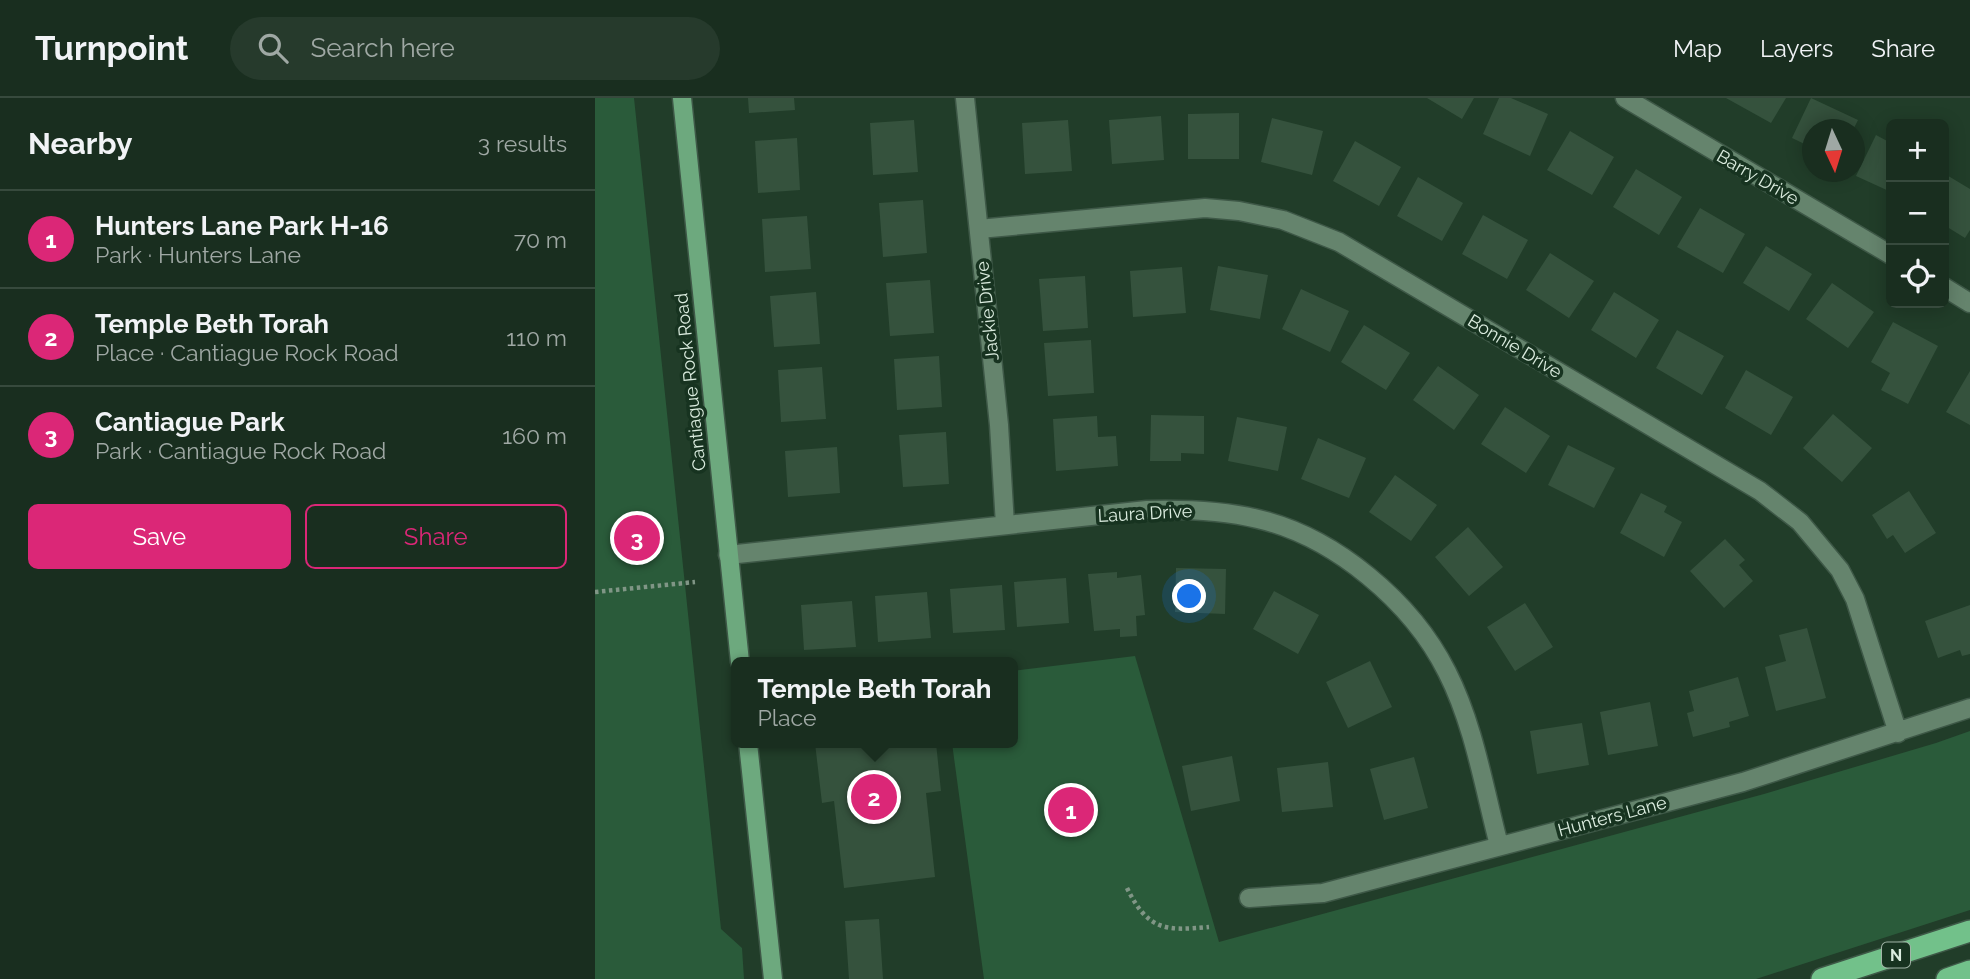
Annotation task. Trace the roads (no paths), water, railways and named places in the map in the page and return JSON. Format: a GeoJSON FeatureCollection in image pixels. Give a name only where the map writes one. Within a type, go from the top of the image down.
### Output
{"type":"FeatureCollection","features":[{"type":"Feature","properties":{"kind":"highway","name":"N"},"geometry":{"type":"LineString","coordinates":[[1822,979],[1970,931]]}},
{"type":"Feature","properties":{"kind":"highway"},"geometry":{"type":"LineString","coordinates":[[1947,979],[1970,971]]}},
{"type":"Feature","properties":{"kind":"main road","name":"Cantiague Rock Road"},"geometry":{"type":"LineString","coordinates":[[682,98],[739,657]]}},
{"type":"Feature","properties":{"kind":"main road"},"geometry":{"type":"LineString","coordinates":[[749,748],[773,979]]}},
{"type":"Feature","properties":{"kind":"street","name":"Jackie Drive"},"geometry":{"type":"LineString","coordinates":[[965,98],[999,425],[1005,525]]}},
{"type":"Feature","properties":{"kind":"street","name":"Barry Drive"},"geometry":{"type":"LineString","coordinates":[[1625,98],[1886,252]]}},
{"type":"Feature","properties":{"kind":"street","name":"Bonnie Drive"},"geometry":{"type":"LineString","coordinates":[[979,229],[1205,208],[1283,219],[1339,242],[1760,491],[1800,522],[1840,570],[1855,599],[1898,733]]}},
{"type":"Feature","properties":{"kind":"street"},"geometry":{"type":"LineString","coordinates":[[1949,290],[1970,303]]}},
{"type":"Feature","properties":{"kind":"street","name":"Laura Drive"},"geometry":{"type":"LineString","coordinates":[[729,555],[1147,510],[1198,509],[1259,519],[1311,538],[1371,578],[1405,610],[1425,635],[1447,672],[1466,718],[1499,845]]}},
{"type":"Feature","properties":{"kind":"street","name":"Hunters Lane"},"geometry":{"type":"LineString","coordinates":[[1249,898],[1323,893],[1743,782],[1970,708]]}},
{"type":"Feature","properties":{"kind":"place","name":"Cantiague Park"},"geometry":{"type":"Point","coordinates":[637,538]}},
{"type":"Feature","properties":{"kind":"place","name":"Temple Beth Torah"},"geometry":{"type":"Point","coordinates":[874,797]}},
{"type":"Feature","properties":{"kind":"place","name":"Hunters Lane Park H-16"},"geometry":{"type":"Point","coordinates":[1071,810]}}]}
